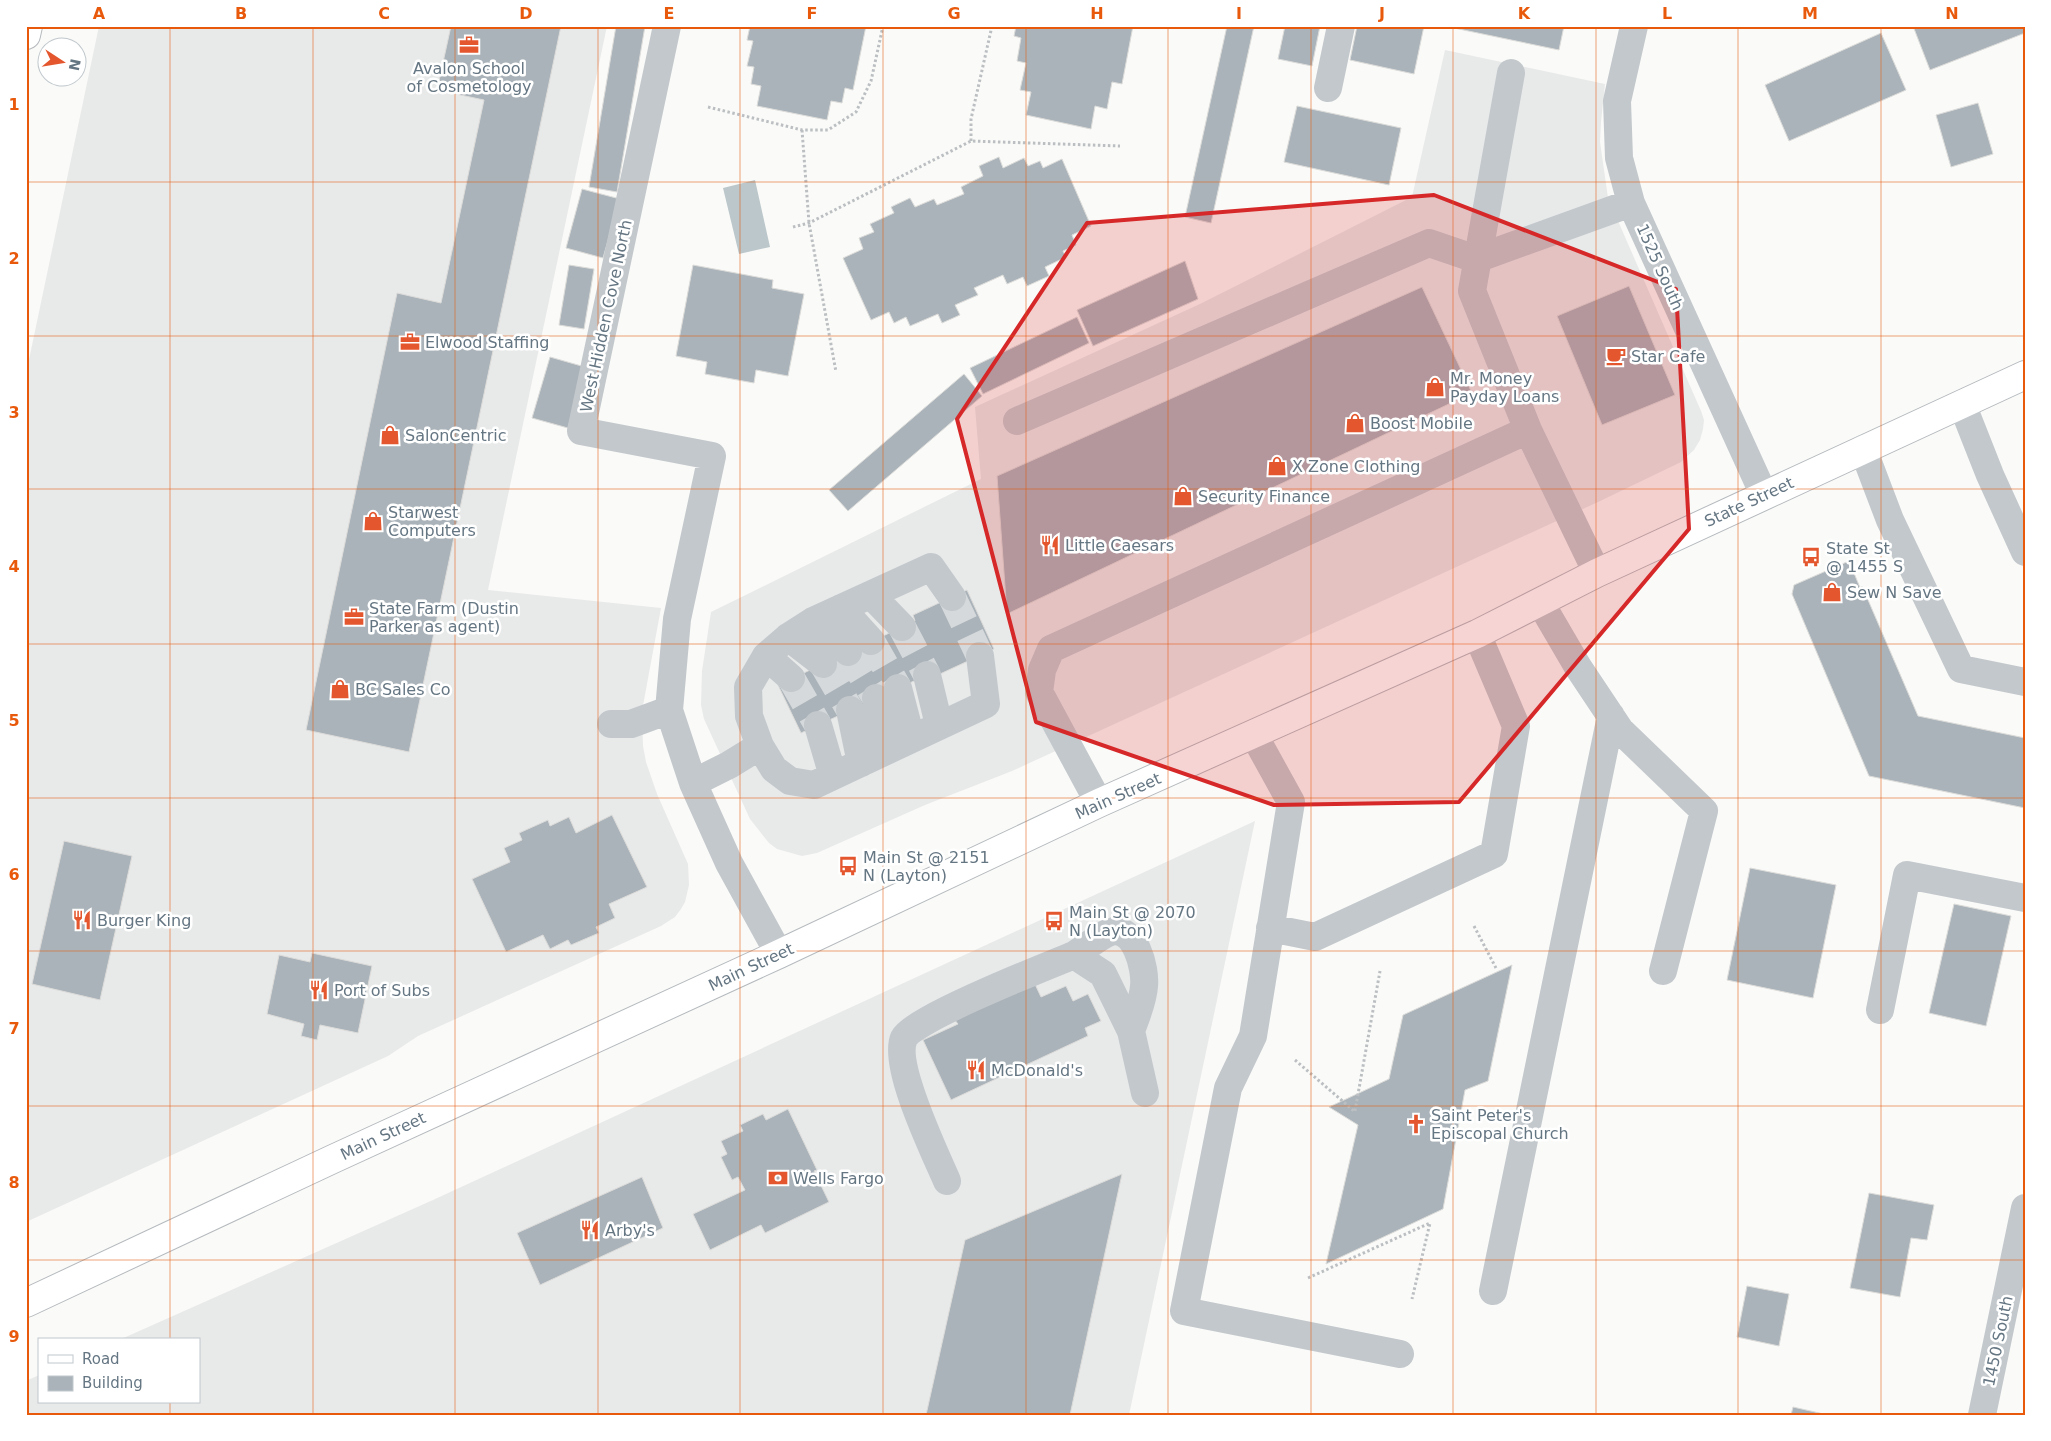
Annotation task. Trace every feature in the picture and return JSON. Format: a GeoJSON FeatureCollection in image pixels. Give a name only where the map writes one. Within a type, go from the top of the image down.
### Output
{"type":"FeatureCollection","features":[{"type":"Feature","properties":{"kind":"main road"},"geometry":{"type":"LineString","coordinates":[[26,35],[28,26]]}},
{"type":"Feature","properties":{"kind":"main road","name":"State Street"},"geometry":{"type":"LineString","coordinates":[[1477,634],[1597,572],[2025,375]]}},
{"type":"Feature","properties":{"kind":"main road","name":"Main Street"},"geometry":{"type":"LineString","coordinates":[[26,1303],[1099,804],[1477,634]]}},
{"type":"Feature","properties":{"kind":"street","name":"West Hidden Cove North"},"geometry":{"type":"LineString","coordinates":[[667,26],[581,431],[712,456],[677,619],[670,710],[693,783],[729,863],[779,954]]}},
{"type":"Feature","properties":{"kind":"street"},"geometry":{"type":"LineString","coordinates":[[1328,88],[1341,26]]}},
{"type":"Feature","properties":{"kind":"street","name":"1525 South"},"geometry":{"type":"LineString","coordinates":[[1634,26],[1617,101],[1619,158],[1631,204],[1764,495]]}},
{"type":"Feature","properties":{"kind":"street"},"geometry":{"type":"LineString","coordinates":[[1511,73],[1476,259],[1472,291],[1528,430],[1597,572]]}},
{"type":"Feature","properties":{"kind":"street"},"geometry":{"type":"LineString","coordinates":[[1017,421],[1428,243],[1476,259],[1631,204]]}},
{"type":"Feature","properties":{"kind":"street"},"geometry":{"type":"LineString","coordinates":[[1962,404],[1990,476],[2025,552]]}},
{"type":"Feature","properties":{"kind":"street"},"geometry":{"type":"LineString","coordinates":[[1099,804],[1039,692],[1042,670],[1051,649],[1528,430]]}},
{"type":"Feature","properties":{"kind":"street"},"geometry":{"type":"LineString","coordinates":[[1863,449],[1890,520],[1961,669],[2025,682]]}},
{"type":"Feature","properties":{"kind":"street"},"geometry":{"type":"LineString","coordinates":[[952,597],[931,567],[813,621],[788,637],[766,656],[748,686],[749,716],[760,746],[774,769],[790,781],[814,785],[986,704],[980,656]]}},
{"type":"Feature","properties":{"kind":"street"},"geometry":{"type":"LineString","coordinates":[[871,594],[902,627]]}},
{"type":"Feature","properties":{"kind":"street"},"geometry":{"type":"LineString","coordinates":[[1540,602],[1620,730],[1704,812],[1664,971]]}},
{"type":"Feature","properties":{"kind":"street"},"geometry":{"type":"LineString","coordinates":[[813,621],[859,647],[841,608]]}},
{"type":"Feature","properties":{"kind":"street"},"geometry":{"type":"LineString","coordinates":[[1270,928],[1315,937],[1494,854],[1516,726],[1477,634]]}},
{"type":"Feature","properties":{"kind":"street"},"geometry":{"type":"LineString","coordinates":[[788,637],[823,664]]}},
{"type":"Feature","properties":{"kind":"street"},"geometry":{"type":"LineString","coordinates":[[766,656],[791,678]]}},
{"type":"Feature","properties":{"kind":"street"},"geometry":{"type":"LineString","coordinates":[[927,675],[939,725]]}},
{"type":"Feature","properties":{"kind":"street"},"geometry":{"type":"LineString","coordinates":[[885,751],[887,693],[911,738]]}},
{"type":"Feature","properties":{"kind":"street"},"geometry":{"type":"LineString","coordinates":[[611,724],[632,724],[670,710]]}},
{"type":"Feature","properties":{"kind":"street"},"geometry":{"type":"LineString","coordinates":[[850,710],[861,763]]}},
{"type":"Feature","properties":{"kind":"street"},"geometry":{"type":"LineString","coordinates":[[1494,1291],[1611,716]]}},
{"type":"Feature","properties":{"kind":"street"},"geometry":{"type":"LineString","coordinates":[[818,725],[832,776]]}},
{"type":"Feature","properties":{"kind":"street"},"geometry":{"type":"LineString","coordinates":[[1254,735],[1290,802],[1252,1036],[1228,1088],[1184,1311],[1400,1354]]}},
{"type":"Feature","properties":{"kind":"street"},"geometry":{"type":"LineString","coordinates":[[693,783],[729,765],[760,746]]}},
{"type":"Feature","properties":{"kind":"street"},"geometry":{"type":"LineString","coordinates":[[1880,1010],[1907,875],[2025,898]]}},
{"type":"Feature","properties":{"kind":"street"},"geometry":{"type":"LineString","coordinates":[[947,1181],[907,1081],[903,1066],[904,1038],[911,1029],[940,1013],[1074,955],[1110,932],[1122,934],[1133,941],[1141,958],[1144,986],[1131,1031]]}},
{"type":"Feature","properties":{"kind":"street"},"geometry":{"type":"LineString","coordinates":[[1074,955],[1103,974],[1131,1031],[1145,1093]]}},
{"type":"Feature","properties":{"kind":"street","name":"1450 South"},"geometry":{"type":"LineString","coordinates":[[1982,1415],[2025,1208]]}},
{"type":"Feature","properties":{"kind":"path"},"geometry":{"type":"LineString","coordinates":[[708,107],[802,130],[828,130],[856,112],[871,81],[883,26]]}},
{"type":"Feature","properties":{"kind":"path"},"geometry":{"type":"LineString","coordinates":[[971,141],[971,119],[992,26]]}},
{"type":"Feature","properties":{"kind":"path"},"geometry":{"type":"LineString","coordinates":[[802,130],[809,223],[836,372]]}},
{"type":"Feature","properties":{"kind":"path"},"geometry":{"type":"LineString","coordinates":[[793,227],[809,223],[971,141],[1120,146]]}},
{"type":"Feature","properties":{"kind":"path"},"geometry":{"type":"LineString","coordinates":[[1474,926],[1496,968]]}},
{"type":"Feature","properties":{"kind":"path"},"geometry":{"type":"LineString","coordinates":[[1295,1060],[1355,1111],[1380,970]]}},
{"type":"Feature","properties":{"kind":"path"},"geometry":{"type":"LineString","coordinates":[[1308,1278],[1430,1223],[1412,1299]]}},
{"type":"Feature","properties":{"kind":"highlighted area"},"geometry":{"type":"Polygon","coordinates":[[[1434,195],[1676,289],[1689,529],[1459,802],[1274,805],[1036,722],[957,419],[1087,223],[1434,195]]]}},
{"type":"Feature","properties":{"kind":"shaded area"},"geometry":{"type":"Polygon","coordinates":[[[99,26],[607,26],[488,590],[661,608],[642,711],[643,746],[646,762],[657,794],[688,864],[689,885],[685,902],[681,909],[675,917],[661,926],[418,1036],[388,1056],[26,1222],[26,374],[86,88],[88,88],[88,78],[99,26]]]}},
{"type":"Feature","properties":{"kind":"shaded area"},"geometry":{"type":"Polygon","coordinates":[[[1445,50],[1605,84],[1600,142],[1608,198],[1701,411],[1704,420],[1703,429],[1700,440],[1694,450],[1681,462],[1598,502],[1012,771],[925,805],[817,853],[802,856],[777,849],[769,843],[750,819],[704,719],[701,705],[702,671],[711,612],[981,479],[975,407],[1200,304],[1412,197],[1445,50]]]}},
{"type":"Feature","properties":{"kind":"shaded area"},"geometry":{"type":"Polygon","coordinates":[[[755,180],[770,247],[739,254],[723,188],[755,180]]]}},
{"type":"Feature","properties":{"kind":"shaded area"},"geometry":{"type":"Polygon","coordinates":[[[1255,821],[1129,1415],[26,1415],[26,1381],[38,1375],[38,1404],[200,1404],[200,1338],[123,1338],[433,1200],[1255,821]]]}},
{"type":"Feature","properties":{"kind":"building"},"geometry":{"type":"Polygon","coordinates":[[[451,26],[561,26],[409,752],[306,730],[397,293],[441,303],[484,100],[437,90],[451,26]]]}},
{"type":"Feature","properties":{"kind":"building"},"geometry":{"type":"Polygon","coordinates":[[[616,26],[645,26],[617,192],[589,187],[616,26]]]}},
{"type":"Feature","properties":{"kind":"building"},"geometry":{"type":"Polygon","coordinates":[[[750,26],[866,26],[853,90],[845,88],[842,103],[831,101],[827,120],[757,106],[761,86],[751,84],[754,67],[747,66],[753,41],[747,40],[750,26]]]}},
{"type":"Feature","properties":{"kind":"building"},"geometry":{"type":"Polygon","coordinates":[[[1016,26],[1133,26],[1122,84],[1112,82],[1107,109],[1095,106],[1091,129],[1026,115],[1031,92],[1020,90],[1026,63],[1017,61],[1021,38],[1014,36],[1016,26]]]}},
{"type":"Feature","properties":{"kind":"building"},"geometry":{"type":"Polygon","coordinates":[[[1227,26],[1254,26],[1211,223],[1185,217],[1227,26]]]}},
{"type":"Feature","properties":{"kind":"building"},"geometry":{"type":"Polygon","coordinates":[[[1285,26],[1320,26],[1312,66],[1278,59],[1285,26]]]}},
{"type":"Feature","properties":{"kind":"building"},"geometry":{"type":"Polygon","coordinates":[[[1357,26],[1424,26],[1414,74],[1350,60],[1357,26]]]}},
{"type":"Feature","properties":{"kind":"building"},"geometry":{"type":"Polygon","coordinates":[[[1455,26],[1564,26],[1559,50],[1454,28],[1455,26]]]}},
{"type":"Feature","properties":{"kind":"building"},"geometry":{"type":"Polygon","coordinates":[[[1913,26],[2025,26],[2025,33],[1930,70],[1913,26]]]}},
{"type":"Feature","properties":{"kind":"building"},"geometry":{"type":"Polygon","coordinates":[[[1881,33],[1906,90],[1789,141],[1765,85],[1881,33]]]}},
{"type":"Feature","properties":{"kind":"building"},"geometry":{"type":"Polygon","coordinates":[[[1978,103],[1993,154],[1951,167],[1936,115],[1978,103]]]}},
{"type":"Feature","properties":{"kind":"building"},"geometry":{"type":"Polygon","coordinates":[[[1297,106],[1401,128],[1389,185],[1284,162],[1297,106]]]}},
{"type":"Feature","properties":{"kind":"building"},"geometry":{"type":"Polygon","coordinates":[[[999,157],[1003,168],[1024,158],[1028,166],[1040,161],[1043,168],[1062,159],[1091,226],[1072,235],[1076,245],[1063,251],[1066,257],[1045,267],[1049,276],[1027,286],[1023,277],[1007,284],[1003,275],[974,288],[978,295],[955,305],[960,315],[942,323],[938,314],[910,326],[906,317],[894,323],[889,312],[871,320],[843,258],[863,249],[859,238],[874,232],[870,224],[894,213],[891,207],[910,198],[915,207],[934,199],[937,205],[964,194],[961,187],[983,176],[979,166],[999,157]]]}},
{"type":"Feature","properties":{"kind":"building"},"geometry":{"type":"Polygon","coordinates":[[[582,189],[620,199],[603,258],[566,248],[582,189]]]}},
{"type":"Feature","properties":{"kind":"building"},"geometry":{"type":"Polygon","coordinates":[[[1185,261],[1198,299],[1093,346],[1077,310],[1185,261]]]}},
{"type":"Feature","properties":{"kind":"building"},"geometry":{"type":"Polygon","coordinates":[[[569,265],[594,269],[584,329],[559,325],[569,265]]]}},
{"type":"Feature","properties":{"kind":"building"},"geometry":{"type":"Polygon","coordinates":[[[693,265],[773,280],[772,288],[804,294],[788,376],[756,370],[754,383],[705,374],[707,362],[676,356],[693,265]]]}},
{"type":"Feature","properties":{"kind":"building","name":"Star Cafe"},"geometry":{"type":"Polygon","coordinates":[[[1629,286],[1675,395],[1602,425],[1557,316],[1629,286]]]}},
{"type":"Feature","properties":{"kind":"building"},"geometry":{"type":"Polygon","coordinates":[[[1422,287],[1472,393],[1007,614],[997,476],[1422,287]]]}},
{"type":"Feature","properties":{"kind":"building"},"geometry":{"type":"Polygon","coordinates":[[[1077,317],[1089,343],[983,394],[970,368],[1077,317]]]}},
{"type":"Feature","properties":{"kind":"building"},"geometry":{"type":"Polygon","coordinates":[[[550,357],[585,367],[568,428],[532,418],[550,357]]]}},
{"type":"Feature","properties":{"kind":"building"},"geometry":{"type":"Polygon","coordinates":[[[964,374],[982,396],[848,511],[829,490],[964,374]]]}},
{"type":"Feature","properties":{"kind":"building"},"geometry":{"type":"Polygon","coordinates":[[[1849,561],[1861,590],[1862,586],[1918,716],[2025,738],[2025,808],[1869,776],[1792,594],[1794,585],[1849,561]]]}},
{"type":"Feature","properties":{"kind":"building"},"geometry":{"type":"Polygon","coordinates":[[[967,590],[994,649],[940,674],[927,675],[801,733],[778,685],[915,621],[913,615],[967,590]]]}},
{"type":"Feature","properties":{"kind":"building"},"geometry":{"type":"Polygon","coordinates":[[[612,815],[647,887],[609,904],[615,918],[596,927],[599,933],[571,945],[568,940],[550,949],[543,935],[506,952],[472,879],[510,862],[504,848],[522,840],[519,833],[548,820],[550,826],[569,817],[576,833],[612,815]]]}},
{"type":"Feature","properties":{"kind":"building","name":"Burger King"},"geometry":{"type":"Polygon","coordinates":[[[64,841],[132,856],[100,1000],[32,984],[64,841]]]}},
{"type":"Feature","properties":{"kind":"building"},"geometry":{"type":"Polygon","coordinates":[[[1750,868],[1836,885],[1813,998],[1727,980],[1750,868]]]}},
{"type":"Feature","properties":{"kind":"building"},"geometry":{"type":"Polygon","coordinates":[[[1954,904],[2011,916],[1986,1026],[1929,1013],[1954,904]]]}},
{"type":"Feature","properties":{"kind":"building","name":"Port of Subs"},"geometry":{"type":"Polygon","coordinates":[[[312,953],[372,966],[358,1033],[320,1025],[317,1040],[301,1036],[304,1024],[267,1014],[279,955],[310,962],[312,953]]]}},
{"type":"Feature","properties":{"kind":"building"},"geometry":{"type":"Polygon","coordinates":[[[1512,965],[1488,1081],[1465,1090],[1443,1209],[1326,1264],[1358,1125],[1329,1107],[1389,1079],[1403,1015],[1512,965]]]}},
{"type":"Feature","properties":{"kind":"building","name":"McDonald's"},"geometry":{"type":"Polygon","coordinates":[[[1034,982],[1041,997],[1066,986],[1073,1001],[1088,994],[1101,1021],[1085,1028],[1088,1036],[951,1100],[923,1040],[958,1024],[954,1019],[1034,982]]]}},
{"type":"Feature","properties":{"kind":"building","name":"Wells Fargo"},"geometry":{"type":"Polygon","coordinates":[[[788,1109],[817,1170],[814,1171],[829,1202],[765,1233],[761,1225],[710,1250],[693,1214],[745,1190],[738,1177],[732,1180],[721,1157],[727,1154],[721,1141],[743,1131],[740,1125],[763,1114],[766,1120],[788,1109]]]}},
{"type":"Feature","properties":{"kind":"building"},"geometry":{"type":"Polygon","coordinates":[[[1122,1174],[1070,1415],[926,1415],[965,1240],[1122,1174]]]}},
{"type":"Feature","properties":{"kind":"building","name":"Arby's"},"geometry":{"type":"Polygon","coordinates":[[[642,1177],[663,1228],[540,1285],[517,1233],[642,1177]]]}},
{"type":"Feature","properties":{"kind":"building"},"geometry":{"type":"Polygon","coordinates":[[[1869,1193],[1934,1205],[1927,1240],[1911,1238],[1900,1297],[1850,1288],[1869,1193]]]}},
{"type":"Feature","properties":{"kind":"building"},"geometry":{"type":"Polygon","coordinates":[[[1747,1286],[1789,1294],[1779,1346],[1737,1337],[1747,1286]]]}},
{"type":"Feature","properties":{"kind":"building"},"geometry":{"type":"Polygon","coordinates":[[[1793,1407],[1828,1415],[1791,1415],[1793,1407]]]}},
{"type":"Feature","properties":{"kind":"tunnel"},"geometry":{"type":"LineString","coordinates":[[952,597],[980,656]]}},
{"type":"Feature","properties":{"kind":"tunnel"},"geometry":{"type":"LineString","coordinates":[[902,627],[927,675]]}},
{"type":"Feature","properties":{"kind":"tunnel"},"geometry":{"type":"LineString","coordinates":[[871,641],[898,688]]}},
{"type":"Feature","properties":{"kind":"tunnel"},"geometry":{"type":"LineString","coordinates":[[848,652],[876,698]]}},
{"type":"Feature","properties":{"kind":"tunnel"},"geometry":{"type":"LineString","coordinates":[[823,664],[850,710]]}},
{"type":"Feature","properties":{"kind":"tunnel"},"geometry":{"type":"LineString","coordinates":[[791,678],[818,725]]}},
{"type":"Feature","properties":{"kind":"place","name":"Avalon School of Cosmetology"},"geometry":{"type":"Point","coordinates":[469,45]}},
{"type":"Feature","properties":{"kind":"place","name":"Elwood Staffing"},"geometry":{"type":"Point","coordinates":[410,342]}},
{"type":"Feature","properties":{"kind":"place","name":"Star Cafe"},"geometry":{"type":"Point","coordinates":[1616,356]}},
{"type":"Feature","properties":{"kind":"place","name":"Mr. Money Payday Loans"},"geometry":{"type":"Point","coordinates":[1435,387]}},
{"type":"Feature","properties":{"kind":"place","name":"Boost Mobile"},"geometry":{"type":"Point","coordinates":[1355,423]}},
{"type":"Feature","properties":{"kind":"place","name":"SalonCentric"},"geometry":{"type":"Point","coordinates":[390,435]}},
{"type":"Feature","properties":{"kind":"place","name":"X Zone Clothing"},"geometry":{"type":"Point","coordinates":[1277,466]}},
{"type":"Feature","properties":{"kind":"place","name":"Security Finance"},"geometry":{"type":"Point","coordinates":[1183,496]}},
{"type":"Feature","properties":{"kind":"place","name":"Starwest Computers"},"geometry":{"type":"Point","coordinates":[373,521]}},
{"type":"Feature","properties":{"kind":"place","name":"Little Caesars"},"geometry":{"type":"Point","coordinates":[1050,545]}},
{"type":"Feature","properties":{"kind":"place","name":"State St @ 1455 S"},"geometry":{"type":"Point","coordinates":[1811,557]}},
{"type":"Feature","properties":{"kind":"place","name":"Sew N Save"},"geometry":{"type":"Point","coordinates":[1832,592]}},
{"type":"Feature","properties":{"kind":"place","name":"State Farm (Dustin Parker as agent)"},"geometry":{"type":"Point","coordinates":[354,617]}},
{"type":"Feature","properties":{"kind":"place","name":"BC Sales Co"},"geometry":{"type":"Point","coordinates":[340,689]}},
{"type":"Feature","properties":{"kind":"place","name":"Main St @ 2151 N (Layton)"},"geometry":{"type":"Point","coordinates":[848,866]}},
{"type":"Feature","properties":{"kind":"place","name":"Burger King"},"geometry":{"type":"Point","coordinates":[82,920]}},
{"type":"Feature","properties":{"kind":"place","name":"Main St @ 2070 N (Layton)"},"geometry":{"type":"Point","coordinates":[1054,921]}},
{"type":"Feature","properties":{"kind":"place","name":"Port of Subs"},"geometry":{"type":"Point","coordinates":[319,990]}},
{"type":"Feature","properties":{"kind":"place","name":"McDonald's"},"geometry":{"type":"Point","coordinates":[976,1070]}},
{"type":"Feature","properties":{"kind":"place","name":"Saint Peter's Episcopal Church"},"geometry":{"type":"Point","coordinates":[1416,1124]}},
{"type":"Feature","properties":{"kind":"place","name":"Wells Fargo"},"geometry":{"type":"Point","coordinates":[778,1178]}},
{"type":"Feature","properties":{"kind":"place","name":"Arby's"},"geometry":{"type":"Point","coordinates":[590,1230]}}]}
